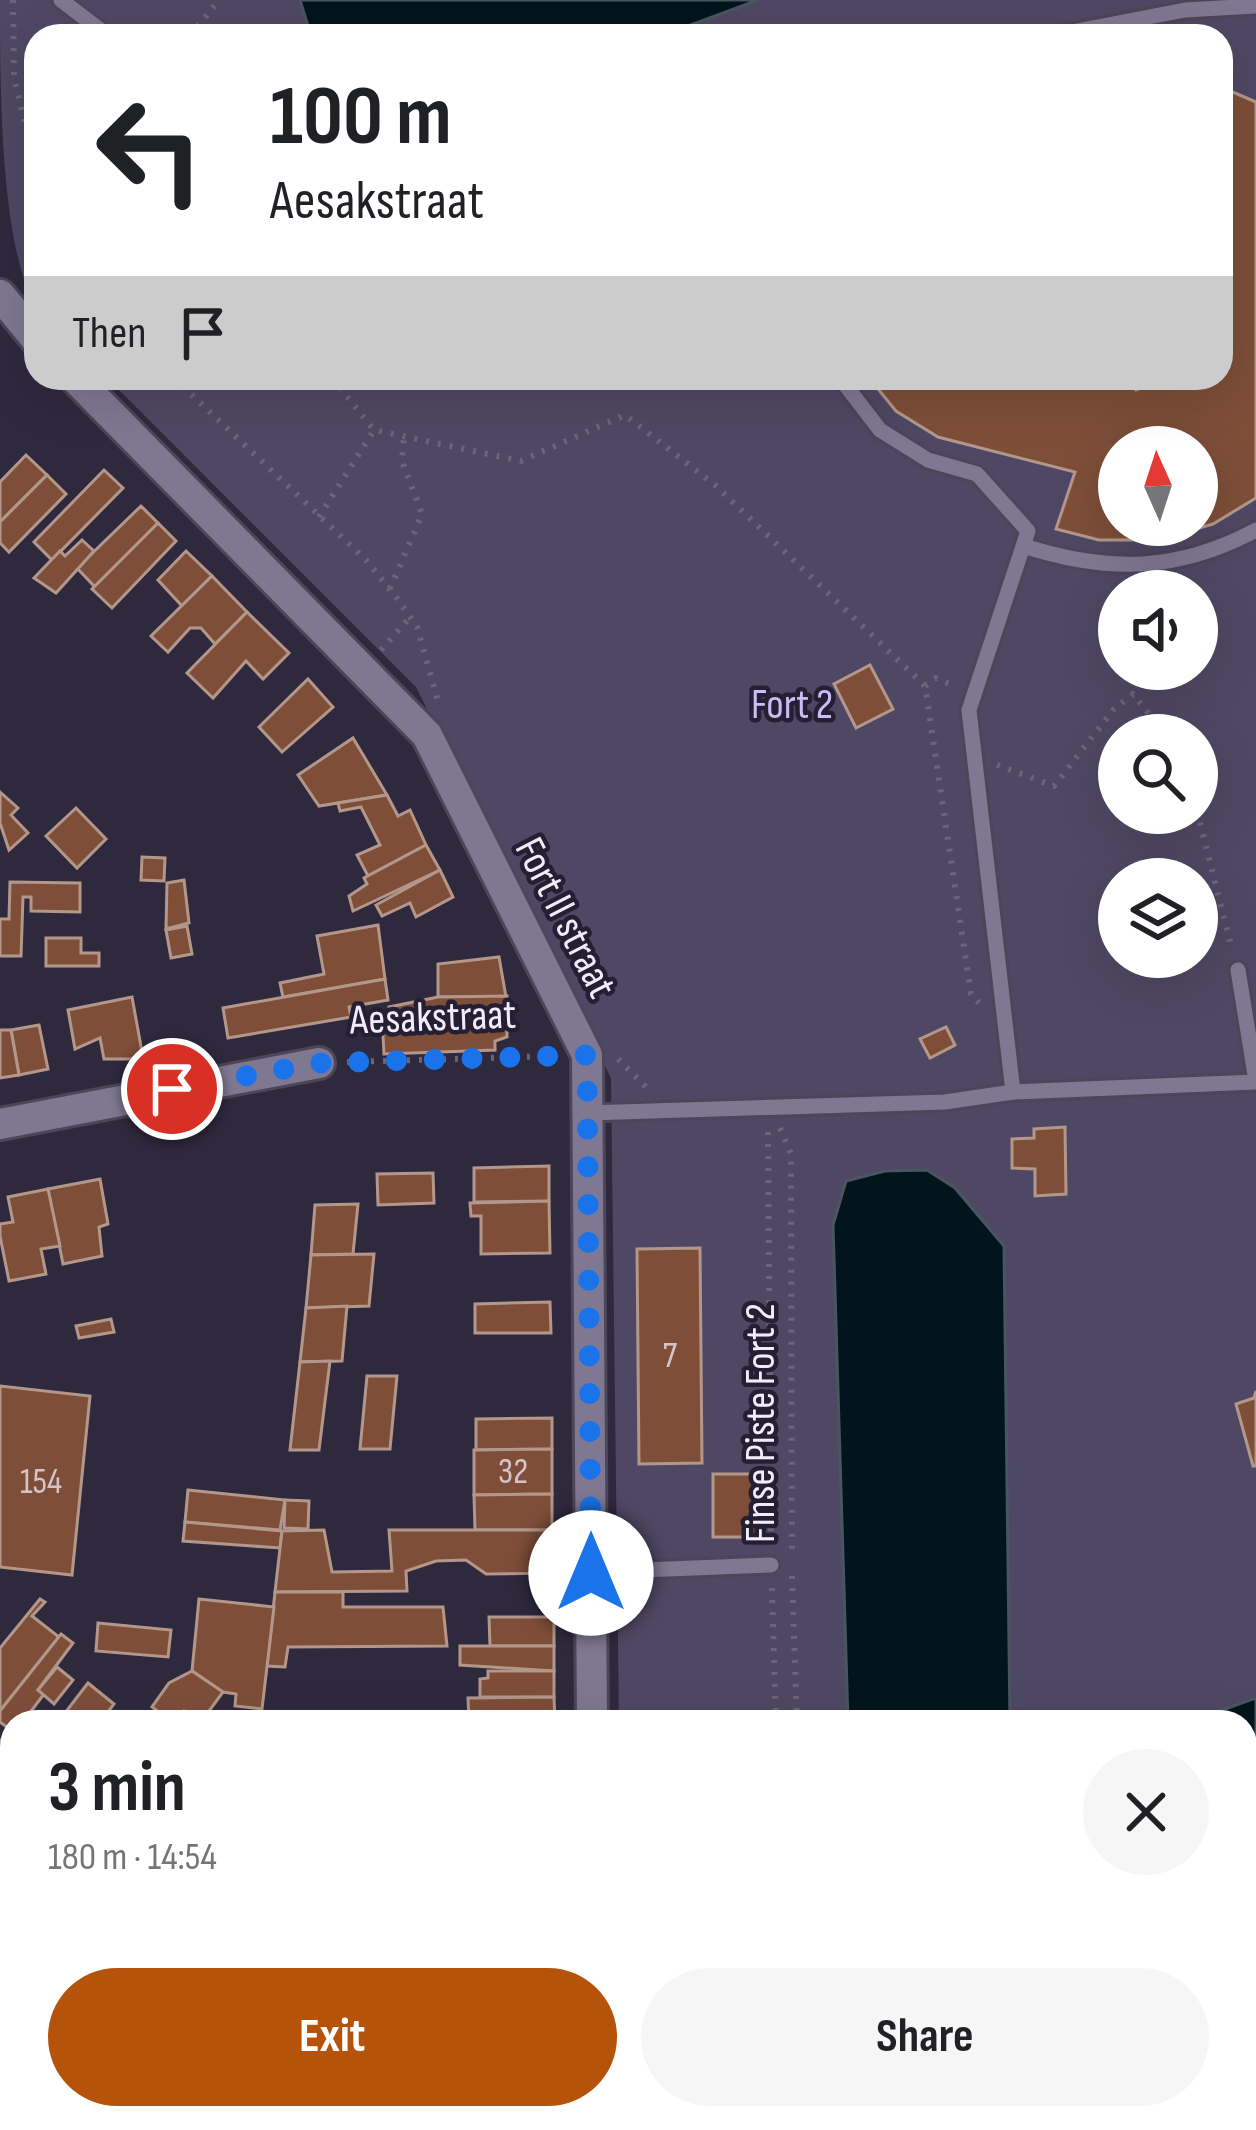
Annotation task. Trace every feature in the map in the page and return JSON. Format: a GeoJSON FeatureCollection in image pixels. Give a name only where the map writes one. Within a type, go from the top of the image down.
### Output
{"type":"FeatureCollection","features":[{"type":"Feature","properties":{"kind":"street"},"geometry":{"type":"LineString","coordinates":[[0,296],[24,324]]}},
{"type":"Feature","properties":{"kind":"street","name":"Fort II straat"},"geometry":{"type":"LineString","coordinates":[[87,390],[427,735],[602,1057],[587,1113],[592,1710]]}},
{"type":"Feature","properties":{"kind":"street","name":"Aesakstraat"},"geometry":{"type":"LineString","coordinates":[[0,1124],[319,1063]]}},
{"type":"Feature","properties":{"kind":"lane"},"geometry":{"type":"LineString","coordinates":[[61,0],[92,24]]}},
{"type":"Feature","properties":{"kind":"lane"},"geometry":{"type":"LineString","coordinates":[[1113,24],[1185,10],[1256,6]]}},
{"type":"Feature","properties":{"kind":"lane"},"geometry":{"type":"LineString","coordinates":[[849,390],[880,430],[928,460],[977,474],[1028,531],[969,710],[1010,1040],[1012,1092]]}},
{"type":"Feature","properties":{"kind":"lane"},"geometry":{"type":"LineString","coordinates":[[1024,546],[1068,560],[1140,567],[1201,555],[1256,530]]}},
{"type":"Feature","properties":{"kind":"lane"},"geometry":{"type":"LineString","coordinates":[[587,1113],[945,1102],[1012,1092],[1256,1082],[1238,970]]}},
{"type":"Feature","properties":{"kind":"lane"},"geometry":{"type":"LineString","coordinates":[[591,1573],[771,1565]]}},
{"type":"Feature","properties":{"kind":"path"},"geometry":{"type":"LineString","coordinates":[[13,0],[14,77],[24,120]]}},
{"type":"Feature","properties":{"kind":"path"},"geometry":{"type":"LineString","coordinates":[[200,24],[219,0]]}},
{"type":"Feature","properties":{"kind":"path"},"geometry":{"type":"LineString","coordinates":[[186,390],[390,589],[417,627],[443,718]]}},
{"type":"Feature","properties":{"kind":"path"},"geometry":{"type":"LineString","coordinates":[[342,390],[374,430],[521,461],[625,416],[715,485],[925,686],[971,994],[1010,1040]]}},
{"type":"Feature","properties":{"kind":"path"},"geometry":{"type":"LineString","coordinates":[[319,518],[374,430]]}},
{"type":"Feature","properties":{"kind":"path"},"geometry":{"type":"LineString","coordinates":[[390,589],[422,514],[402,461],[404,436]]}},
{"type":"Feature","properties":{"kind":"path"},"geometry":{"type":"LineString","coordinates":[[390,641],[410,617]]}},
{"type":"Feature","properties":{"kind":"path"},"geometry":{"type":"LineString","coordinates":[[925,686],[936,678],[957,687]]}},
{"type":"Feature","properties":{"kind":"path"},"geometry":{"type":"LineString","coordinates":[[1110,714],[1133,694],[1149,714]]}},
{"type":"Feature","properties":{"kind":"path"},"geometry":{"type":"LineString","coordinates":[[976,754],[1054,786],[1098,730]]}},
{"type":"Feature","properties":{"kind":"path"},"geometry":{"type":"LineString","coordinates":[[1203,834],[1238,970]]}},
{"type":"Feature","properties":{"kind":"path"},"geometry":{"type":"LineString","coordinates":[[602,1057],[649,1089]]}},
{"type":"Feature","properties":{"kind":"path","name":"Aesakstraat"},"geometry":{"type":"LineString","coordinates":[[319,1063],[602,1057]]}},
{"type":"Feature","properties":{"kind":"path"},"geometry":{"type":"LineString","coordinates":[[774,1107],[771,1565],[776,1710]]}},
{"type":"Feature","properties":{"kind":"path","name":"Finse Piste Fort 2"},"geometry":{"type":"LineString","coordinates":[[774,1107],[791,1154],[797,1710]]}},
{"type":"Feature","properties":{"kind":"green space","name":"Fort 2"},"geometry":{"type":"Polygon","coordinates":[[[0,0],[1256,0],[1256,1710],[619,1710],[611,1078],[416,687],[119,390],[1233,390],[1233,24],[24,24],[24,279],[9,204],[0,0]]]}},
{"type":"Feature","properties":{"kind":"shaded area"},"geometry":{"type":"Polygon","coordinates":[[[300,0],[758,0],[693,24],[307,24],[300,0]]]}},
{"type":"Feature","properties":{"kind":"shaded area"},"geometry":{"type":"Polygon","coordinates":[[[927,1170],[955,1188],[1004,1246],[1010,1710],[848,1710],[833,1225],[846,1181],[885,1171],[927,1170]]]}},
{"type":"Feature","properties":{"kind":"shaded area"},"geometry":{"type":"Polygon","coordinates":[[[1256,1698],[1256,1710],[1222,1710],[1256,1698]]]}},
{"type":"Feature","properties":{"kind":"building"},"geometry":{"type":"Polygon","coordinates":[[[1233,92],[1256,102],[1256,498],[1218,521],[1218,426],[1098,426],[1098,540],[1056,529],[1075,472],[938,437],[896,411],[879,390],[1233,390],[1233,92]]]}},
{"type":"Feature","properties":{"kind":"building"},"geometry":{"type":"Polygon","coordinates":[[[26,455],[47,475],[0,522],[0,482],[26,455]]]}},
{"type":"Feature","properties":{"kind":"building"},"geometry":{"type":"Polygon","coordinates":[[[104,470],[123,488],[52,560],[34,542],[104,470]]]}},
{"type":"Feature","properties":{"kind":"building"},"geometry":{"type":"Polygon","coordinates":[[[47,475],[66,494],[9,552],[0,543],[0,522],[47,475]]]}},
{"type":"Feature","properties":{"kind":"building"},"geometry":{"type":"Polygon","coordinates":[[[141,506],[158,523],[95,587],[77,568],[141,506]]]}},
{"type":"Feature","properties":{"kind":"building"},"geometry":{"type":"Polygon","coordinates":[[[158,523],[176,541],[112,608],[92,589],[158,523]]]}},
{"type":"Feature","properties":{"kind":"building"},"geometry":{"type":"Polygon","coordinates":[[[82,540],[94,551],[56,593],[34,578],[60,551],[65,556],[82,540]]]}},
{"type":"Feature","properties":{"kind":"building"},"geometry":{"type":"Polygon","coordinates":[[[186,551],[212,576],[182,606],[158,580],[186,551]]]}},
{"type":"Feature","properties":{"kind":"building"},"geometry":{"type":"Polygon","coordinates":[[[212,576],[247,612],[215,644],[201,628],[190,628],[168,652],[151,636],[212,576]]]}},
{"type":"Feature","properties":{"kind":"building"},"geometry":{"type":"Polygon","coordinates":[[[247,612],[289,653],[263,679],[246,661],[213,698],[187,673],[247,612]]]}},
{"type":"Feature","properties":{"kind":"building"},"geometry":{"type":"Polygon","coordinates":[[[870,665],[893,709],[856,728],[834,684],[870,665]]]}},
{"type":"Feature","properties":{"kind":"building"},"geometry":{"type":"Polygon","coordinates":[[[308,679],[333,707],[282,752],[259,727],[308,679]]]}},
{"type":"Feature","properties":{"kind":"building"},"geometry":{"type":"Polygon","coordinates":[[[353,738],[387,795],[319,806],[298,775],[353,738]]]}},
{"type":"Feature","properties":{"kind":"building"},"geometry":{"type":"Polygon","coordinates":[[[0,792],[18,808],[11,815],[28,833],[9,850],[0,823],[0,792]]]}},
{"type":"Feature","properties":{"kind":"building"},"geometry":{"type":"Polygon","coordinates":[[[387,795],[398,816],[410,810],[426,845],[368,876],[357,855],[380,845],[361,807],[340,811],[338,803],[387,795]]]}},
{"type":"Feature","properties":{"kind":"building"},"geometry":{"type":"Polygon","coordinates":[[[76,808],[106,839],[77,868],[46,836],[76,808]]]}},
{"type":"Feature","properties":{"kind":"building"},"geometry":{"type":"Polygon","coordinates":[[[426,845],[440,870],[353,911],[349,896],[367,884],[364,878],[426,845]]]}},
{"type":"Feature","properties":{"kind":"building"},"geometry":{"type":"Polygon","coordinates":[[[142,857],[165,858],[164,881],[141,880],[142,857]]]}},
{"type":"Feature","properties":{"kind":"building"},"geometry":{"type":"Polygon","coordinates":[[[440,870],[453,897],[416,917],[410,903],[382,916],[376,905],[440,870]]]}},
{"type":"Feature","properties":{"kind":"building"},"geometry":{"type":"Polygon","coordinates":[[[184,880],[189,923],[166,929],[167,883],[184,880]]]}},
{"type":"Feature","properties":{"kind":"building"},"geometry":{"type":"Polygon","coordinates":[[[10,882],[80,883],[80,912],[31,911],[31,897],[23,897],[21,956],[0,956],[0,919],[9,919],[10,882]]]}},
{"type":"Feature","properties":{"kind":"building"},"geometry":{"type":"Polygon","coordinates":[[[378,925],[385,979],[283,997],[280,983],[324,974],[317,936],[378,925]]]}},
{"type":"Feature","properties":{"kind":"building"},"geometry":{"type":"Polygon","coordinates":[[[187,926],[192,954],[171,958],[166,930],[187,926]]]}},
{"type":"Feature","properties":{"kind":"building"},"geometry":{"type":"Polygon","coordinates":[[[46,938],[81,938],[81,953],[99,953],[99,966],[46,966],[46,938]]]}},
{"type":"Feature","properties":{"kind":"building"},"geometry":{"type":"Polygon","coordinates":[[[499,957],[506,997],[438,997],[438,964],[499,957]]]}},
{"type":"Feature","properties":{"kind":"building"},"geometry":{"type":"Polygon","coordinates":[[[385,979],[388,1000],[349,1007],[351,1017],[228,1038],[223,1008],[385,979]]]}},
{"type":"Feature","properties":{"kind":"building"},"geometry":{"type":"Polygon","coordinates":[[[507,996],[507,1037],[495,1041],[495,1050],[384,1054],[382,1016],[390,1015],[389,1007],[438,997],[507,996]]]}},
{"type":"Feature","properties":{"kind":"building"},"geometry":{"type":"Polygon","coordinates":[[[132,997],[142,1052],[131,1059],[104,1059],[100,1038],[75,1049],[68,1010],[132,997]]]}},
{"type":"Feature","properties":{"kind":"building"},"geometry":{"type":"Polygon","coordinates":[[[39,1025],[48,1069],[19,1075],[11,1030],[39,1025]]]}},
{"type":"Feature","properties":{"kind":"building"},"geometry":{"type":"Polygon","coordinates":[[[946,1027],[955,1045],[930,1058],[920,1039],[946,1027]]]}},
{"type":"Feature","properties":{"kind":"building"},"geometry":{"type":"Polygon","coordinates":[[[0,1030],[11,1030],[19,1075],[0,1078],[0,1030]]]}},
{"type":"Feature","properties":{"kind":"building"},"geometry":{"type":"Polygon","coordinates":[[[1065,1127],[1066,1194],[1035,1196],[1035,1169],[1012,1168],[1012,1139],[1034,1138],[1034,1129],[1065,1127]]]}},
{"type":"Feature","properties":{"kind":"building"},"geometry":{"type":"Polygon","coordinates":[[[549,1166],[549,1201],[474,1202],[474,1168],[549,1166]]]}},
{"type":"Feature","properties":{"kind":"building"},"geometry":{"type":"Polygon","coordinates":[[[433,1173],[434,1203],[378,1205],[377,1174],[433,1173]]]}},
{"type":"Feature","properties":{"kind":"building"},"geometry":{"type":"Polygon","coordinates":[[[100,1179],[108,1224],[99,1227],[102,1256],[63,1264],[48,1189],[100,1179]]]}},
{"type":"Feature","properties":{"kind":"building"},"geometry":{"type":"Polygon","coordinates":[[[48,1189],[60,1246],[41,1249],[46,1274],[9,1281],[0,1236],[0,1224],[13,1222],[8,1197],[48,1189]]]}},
{"type":"Feature","properties":{"kind":"building"},"geometry":{"type":"Polygon","coordinates":[[[549,1201],[550,1253],[481,1254],[481,1216],[471,1216],[470,1203],[549,1201]]]}},
{"type":"Feature","properties":{"kind":"building"},"geometry":{"type":"Polygon","coordinates":[[[358,1204],[353,1254],[311,1255],[315,1205],[358,1204]]]}},
{"type":"Feature","properties":{"kind":"building"},"geometry":{"type":"Polygon","coordinates":[[[700,1248],[702,1463],[639,1464],[637,1249],[700,1248]]]}},
{"type":"Feature","properties":{"kind":"building"},"geometry":{"type":"Polygon","coordinates":[[[374,1254],[369,1306],[306,1308],[311,1255],[374,1254]]]}},
{"type":"Feature","properties":{"kind":"building"},"geometry":{"type":"Polygon","coordinates":[[[550,1302],[551,1333],[475,1333],[475,1304],[550,1302]]]}},
{"type":"Feature","properties":{"kind":"building"},"geometry":{"type":"Polygon","coordinates":[[[347,1306],[342,1361],[300,1362],[306,1308],[347,1306]]]}},
{"type":"Feature","properties":{"kind":"building"},"geometry":{"type":"Polygon","coordinates":[[[111,1319],[114,1332],[79,1338],[76,1326],[111,1319]]]}},
{"type":"Feature","properties":{"kind":"building"},"geometry":{"type":"Polygon","coordinates":[[[330,1361],[319,1450],[290,1450],[300,1362],[330,1361]]]}},
{"type":"Feature","properties":{"kind":"building"},"geometry":{"type":"Polygon","coordinates":[[[367,1376],[397,1376],[390,1449],[360,1449],[367,1376]]]}},
{"type":"Feature","properties":{"kind":"building"},"geometry":{"type":"Polygon","coordinates":[[[0,1386],[90,1396],[72,1575],[0,1567],[0,1386]]]}},
{"type":"Feature","properties":{"kind":"building"},"geometry":{"type":"Polygon","coordinates":[[[1256,1391],[1253,1466],[1236,1404],[1254,1398],[1256,1391]]]}},
{"type":"Feature","properties":{"kind":"building"},"geometry":{"type":"Polygon","coordinates":[[[552,1418],[552,1449],[476,1450],[476,1419],[552,1418]]]}},
{"type":"Feature","properties":{"kind":"building"},"geometry":{"type":"Polygon","coordinates":[[[552,1449],[552,1494],[474,1495],[474,1450],[552,1449]]]}},
{"type":"Feature","properties":{"kind":"building"},"geometry":{"type":"Polygon","coordinates":[[[713,1474],[757,1474],[758,1537],[713,1537],[713,1474]]]}},
{"type":"Feature","properties":{"kind":"building"},"geometry":{"type":"Polygon","coordinates":[[[188,1490],[285,1500],[280,1530],[185,1522],[188,1490]]]}},
{"type":"Feature","properties":{"kind":"building"},"geometry":{"type":"Polygon","coordinates":[[[552,1494],[552,1530],[475,1530],[474,1495],[552,1494]]]}},
{"type":"Feature","properties":{"kind":"building"},"geometry":{"type":"Polygon","coordinates":[[[285,1500],[309,1501],[308,1529],[284,1528],[285,1500]]]}},
{"type":"Feature","properties":{"kind":"building"},"geometry":{"type":"Polygon","coordinates":[[[185,1522],[282,1531],[280,1548],[183,1541],[185,1522]]]}},
{"type":"Feature","properties":{"kind":"building"},"geometry":{"type":"Polygon","coordinates":[[[324,1530],[332,1572],[392,1571],[389,1530],[552,1530],[553,1573],[486,1574],[466,1560],[436,1561],[406,1571],[407,1591],[275,1592],[282,1531],[324,1530]]]}},
{"type":"Feature","properties":{"kind":"building"},"geometry":{"type":"Polygon","coordinates":[[[275,1592],[343,1592],[343,1607],[443,1607],[447,1646],[288,1647],[285,1667],[267,1666],[275,1592]]]}},
{"type":"Feature","properties":{"kind":"building"},"geometry":{"type":"Polygon","coordinates":[[[40,1599],[45,1602],[32,1616],[59,1637],[1,1710],[0,1648],[40,1599]]]}},
{"type":"Feature","properties":{"kind":"building"},"geometry":{"type":"Polygon","coordinates":[[[199,1599],[274,1607],[262,1709],[235,1706],[236,1694],[223,1692],[192,1671],[199,1599]]]}},
{"type":"Feature","properties":{"kind":"building"},"geometry":{"type":"Polygon","coordinates":[[[489,1617],[554,1617],[554,1646],[490,1646],[489,1617]]]}},
{"type":"Feature","properties":{"kind":"building"},"geometry":{"type":"Polygon","coordinates":[[[98,1623],[171,1630],[168,1657],[96,1651],[98,1623]]]}},
{"type":"Feature","properties":{"kind":"building"},"geometry":{"type":"Polygon","coordinates":[[[61,1634],[73,1643],[38,1690],[44,1694],[32,1710],[1,1710],[61,1634]]]}},
{"type":"Feature","properties":{"kind":"building"},"geometry":{"type":"Polygon","coordinates":[[[460,1646],[554,1646],[554,1671],[460,1665],[460,1646]]]}},
{"type":"Feature","properties":{"kind":"building"},"geometry":{"type":"Polygon","coordinates":[[[57,1667],[73,1680],[54,1704],[38,1690],[57,1667]]]}},
{"type":"Feature","properties":{"kind":"building"},"geometry":{"type":"Polygon","coordinates":[[[192,1671],[223,1692],[210,1710],[156,1710],[152,1707],[169,1683],[192,1671]]]}},
{"type":"Feature","properties":{"kind":"building"},"geometry":{"type":"Polygon","coordinates":[[[488,1671],[554,1671],[554,1697],[480,1697],[480,1679],[488,1678],[488,1671]]]}},
{"type":"Feature","properties":{"kind":"building"},"geometry":{"type":"Polygon","coordinates":[[[88,1683],[114,1704],[109,1710],[67,1710],[88,1683]]]}},
{"type":"Feature","properties":{"kind":"building"},"geometry":{"type":"Polygon","coordinates":[[[554,1697],[555,1710],[468,1710],[468,1698],[554,1697]]]}},
{"type":"Feature","properties":{"kind":"route"},"geometry":{"type":"LineString","coordinates":[[172,1089],[319,1063],[587,1055],[591,1573]]}}]}
